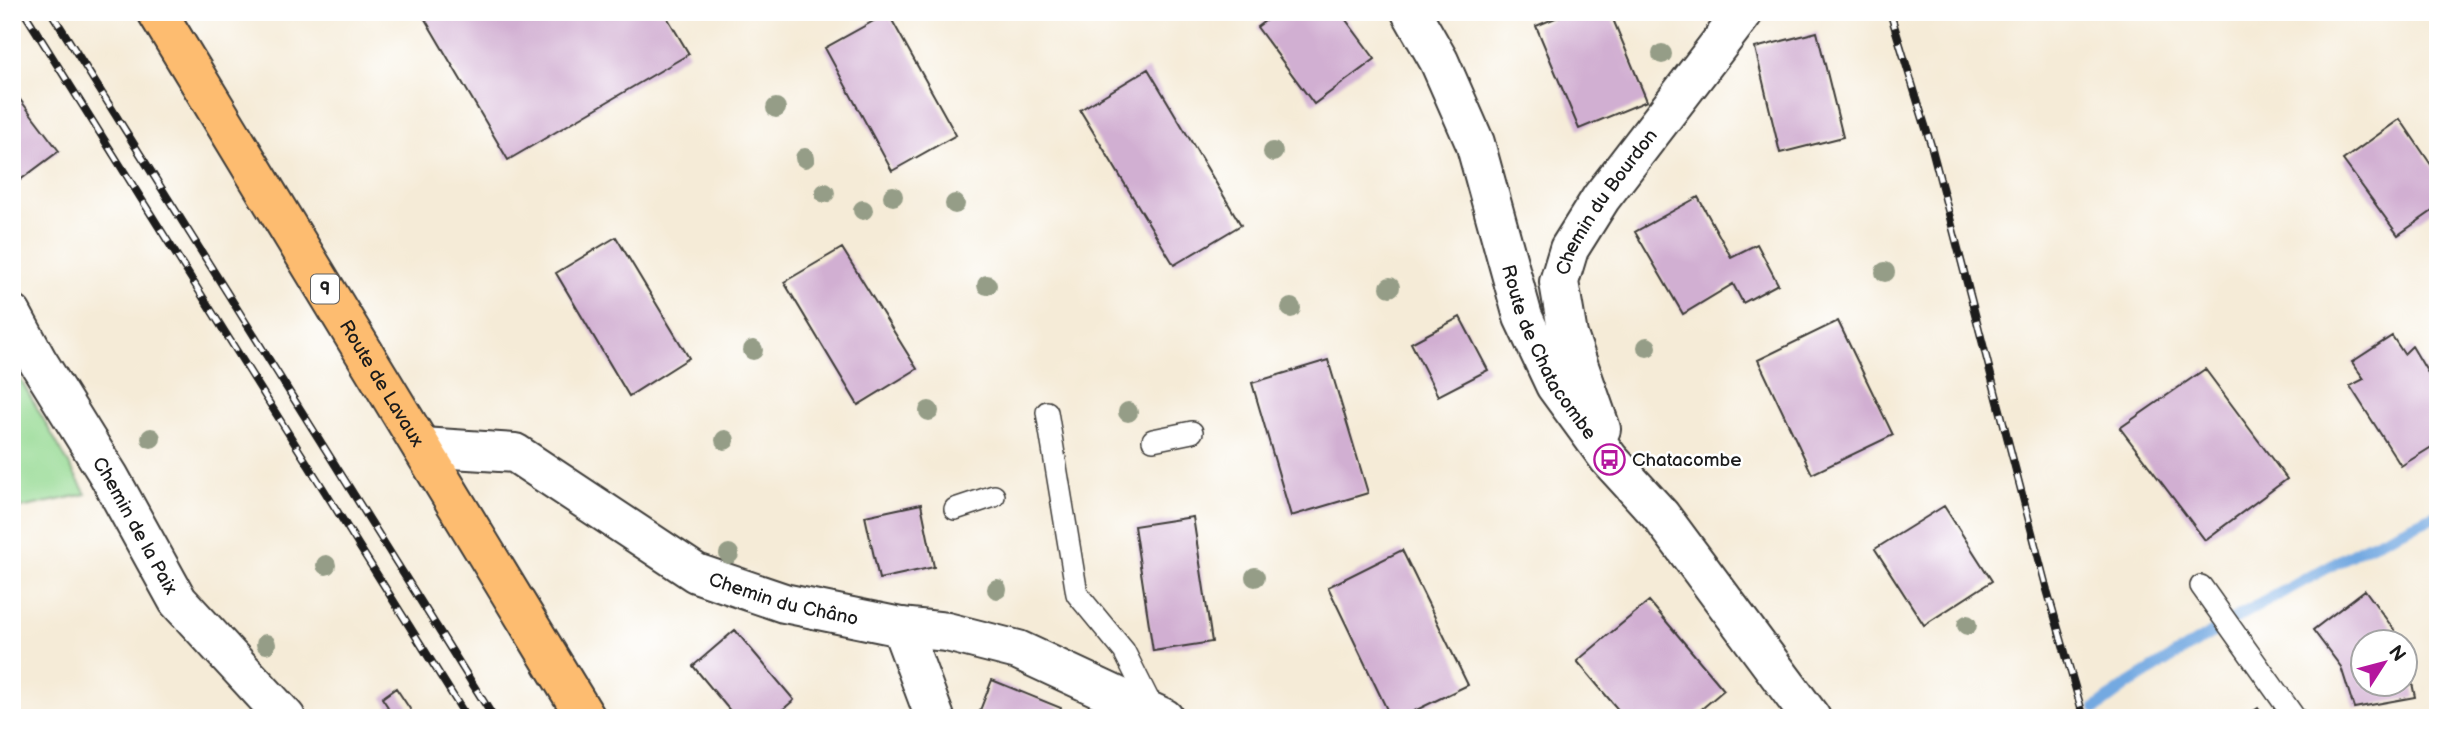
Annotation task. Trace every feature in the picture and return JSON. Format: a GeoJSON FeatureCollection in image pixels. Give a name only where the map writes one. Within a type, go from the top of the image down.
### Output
{"type":"FeatureCollection","features":[{"type":"Feature","properties":{"kind":"main road","name":"Route de Lavaux"},"geometry":{"type":"LineString","coordinates":[[157,12],[586,718]]}},
{"type":"Feature","properties":{"kind":"street","name":"Route de Chatacombe"},"geometry":{"type":"LineString","coordinates":[[1411,12],[1439,61],[1475,143],[1523,317],[1555,385],[1609,459],[1661,516],[1811,718]]}},
{"type":"Feature","properties":{"kind":"street","name":"Chemin du Bourdon"},"geometry":{"type":"LineString","coordinates":[[1609,459],[1597,414],[1568,335],[1559,282],[1569,249],[1601,198],[1743,13]]}},
{"type":"Feature","properties":{"kind":"street","name":"Chemin de la Paix"},"geometry":{"type":"LineString","coordinates":[[12,314],[178,601],[286,718]]}},
{"type":"Feature","properties":{"kind":"street","name":"Chemin du Châno"},"geometry":{"type":"LineString","coordinates":[[422,447],[515,453],[696,573],[784,603],[901,627],[947,632],[1018,650],[1160,715]]}},
{"type":"Feature","properties":{"kind":"street"},"geometry":{"type":"LineString","coordinates":[[901,627],[934,718]]}},
{"type":"Feature","properties":{"kind":"lane"},"geometry":{"type":"LineString","coordinates":[[1047,412],[1077,594],[1124,651],[1160,715]]}},
{"type":"Feature","properties":{"kind":"lane"},"geometry":{"type":"LineString","coordinates":[[1153,440],[1192,432]]}},
{"type":"Feature","properties":{"kind":"lane"},"geometry":{"type":"LineString","coordinates":[[955,509],[994,496]]}},
{"type":"Feature","properties":{"kind":"lane"},"geometry":{"type":"LineString","coordinates":[[2201,586],[2295,718]]}},
{"type":"Feature","properties":{"kind":"green space"},"geometry":{"type":"Polygon","coordinates":[[[13,366],[86,494],[12,510],[13,366]]]}},
{"type":"Feature","properties":{"kind":"building"},"geometry":{"type":"Polygon","coordinates":[[[664,12],[689,54],[508,160],[422,14],[664,12]]]}},
{"type":"Feature","properties":{"kind":"building"},"geometry":{"type":"Polygon","coordinates":[[[1277,12],[1340,12],[1375,59],[1314,104],[1257,27],[1277,12]]]}},
{"type":"Feature","properties":{"kind":"building"},"geometry":{"type":"Polygon","coordinates":[[[1570,12],[1610,12],[1647,101],[1579,129],[1536,26],[1570,12]]]}},
{"type":"Feature","properties":{"kind":"building"},"geometry":{"type":"Polygon","coordinates":[[[888,13],[956,135],[892,171],[825,48],[888,13]]]}},
{"type":"Feature","properties":{"kind":"building"},"geometry":{"type":"Polygon","coordinates":[[[1817,32],[1843,137],[1780,153],[1755,48],[1817,32]]]}},
{"type":"Feature","properties":{"kind":"building"},"geometry":{"type":"Polygon","coordinates":[[[1148,69],[1241,225],[1174,265],[1080,110],[1148,69]]]}},
{"type":"Feature","properties":{"kind":"building"},"geometry":{"type":"Polygon","coordinates":[[[12,89],[59,151],[12,186],[12,89]]]}},
{"type":"Feature","properties":{"kind":"building"},"geometry":{"type":"Polygon","coordinates":[[[2400,119],[2438,175],[2438,207],[2398,235],[2343,160],[2400,119]]]}},
{"type":"Feature","properties":{"kind":"building"},"geometry":{"type":"Polygon","coordinates":[[[1698,197],[1731,257],[1757,244],[1778,284],[1743,303],[1733,284],[1683,314],[1635,232],[1698,197]]]}},
{"type":"Feature","properties":{"kind":"building"},"geometry":{"type":"Polygon","coordinates":[[[616,237],[689,358],[629,396],[556,273],[616,237]]]}},
{"type":"Feature","properties":{"kind":"building"},"geometry":{"type":"Polygon","coordinates":[[[842,248],[917,369],[858,405],[784,282],[842,248]]]}},
{"type":"Feature","properties":{"kind":"building"},"geometry":{"type":"Polygon","coordinates":[[[1460,317],[1488,370],[1438,396],[1411,343],[1460,317]]]}},
{"type":"Feature","properties":{"kind":"building"},"geometry":{"type":"Polygon","coordinates":[[[1838,321],[1893,435],[1812,474],[1758,360],[1838,321]]]}},
{"type":"Feature","properties":{"kind":"building"},"geometry":{"type":"Polygon","coordinates":[[[2392,336],[2404,354],[2412,346],[2438,390],[2438,443],[2401,466],[2350,386],[2364,379],[2352,362],[2392,336]]]}},
{"type":"Feature","properties":{"kind":"building"},"geometry":{"type":"Polygon","coordinates":[[[1328,360],[1368,493],[1291,516],[1252,383],[1328,360]]]}},
{"type":"Feature","properties":{"kind":"building"},"geometry":{"type":"Polygon","coordinates":[[[2205,369],[2287,479],[2205,540],[2120,428],[2205,369]]]}},
{"type":"Feature","properties":{"kind":"building"},"geometry":{"type":"Polygon","coordinates":[[[921,504],[934,567],[879,579],[865,516],[921,504]]]}},
{"type":"Feature","properties":{"kind":"building"},"geometry":{"type":"Polygon","coordinates":[[[1944,506],[1992,581],[1924,625],[1875,549],[1944,506]]]}},
{"type":"Feature","properties":{"kind":"building"},"geometry":{"type":"Polygon","coordinates":[[[1193,517],[1212,642],[1153,651],[1134,526],[1193,517]]]}},
{"type":"Feature","properties":{"kind":"building"},"geometry":{"type":"Polygon","coordinates":[[[1402,550],[1468,685],[1400,718],[1391,718],[1328,587],[1402,550]]]}},
{"type":"Feature","properties":{"kind":"building"},"geometry":{"type":"Polygon","coordinates":[[[2365,590],[2393,628],[2348,628],[2348,689],[2341,667],[2313,630],[2365,590]]]}},
{"type":"Feature","properties":{"kind":"building"},"geometry":{"type":"Polygon","coordinates":[[[1649,601],[1724,690],[1691,718],[1625,718],[1577,661],[1649,601]]]}},
{"type":"Feature","properties":{"kind":"building"},"geometry":{"type":"Polygon","coordinates":[[[735,630],[794,700],[773,718],[736,718],[693,666],[735,630]]]}},
{"type":"Feature","properties":{"kind":"building"},"geometry":{"type":"Polygon","coordinates":[[[992,680],[1061,708],[1058,718],[977,718],[992,680]]]}},
{"type":"Feature","properties":{"kind":"building"},"geometry":{"type":"Polygon","coordinates":[[[396,688],[416,718],[372,718],[388,707],[382,698],[396,688]]]}},
{"type":"Feature","properties":{"kind":"building"},"geometry":{"type":"Polygon","coordinates":[[[2351,698],[2409,698],[2354,708],[2351,698]]]}},
{"type":"Feature","properties":{"kind":"building"},"geometry":{"type":"Polygon","coordinates":[[[2258,708],[2265,718],[2243,718],[2258,708]]]}},
{"type":"Feature","properties":{"kind":"waterway"},"geometry":{"type":"LineString","coordinates":[[2096,708],[2127,685],[2239,616],[2361,549],[2438,514]]}},
{"type":"Feature","properties":{"kind":"railway"},"geometry":{"type":"LineString","coordinates":[[24,12],[467,718]]}},
{"type":"Feature","properties":{"kind":"railway"},"geometry":{"type":"LineString","coordinates":[[51,12],[494,718]]}},
{"type":"Feature","properties":{"kind":"railway"},"geometry":{"type":"LineString","coordinates":[[1890,12],[1931,145],[2047,590],[2084,718]]}},
{"type":"Feature","properties":{"kind":"place","name":"Chatacombe"},"geometry":{"type":"Point","coordinates":[1609,459]}}]}
